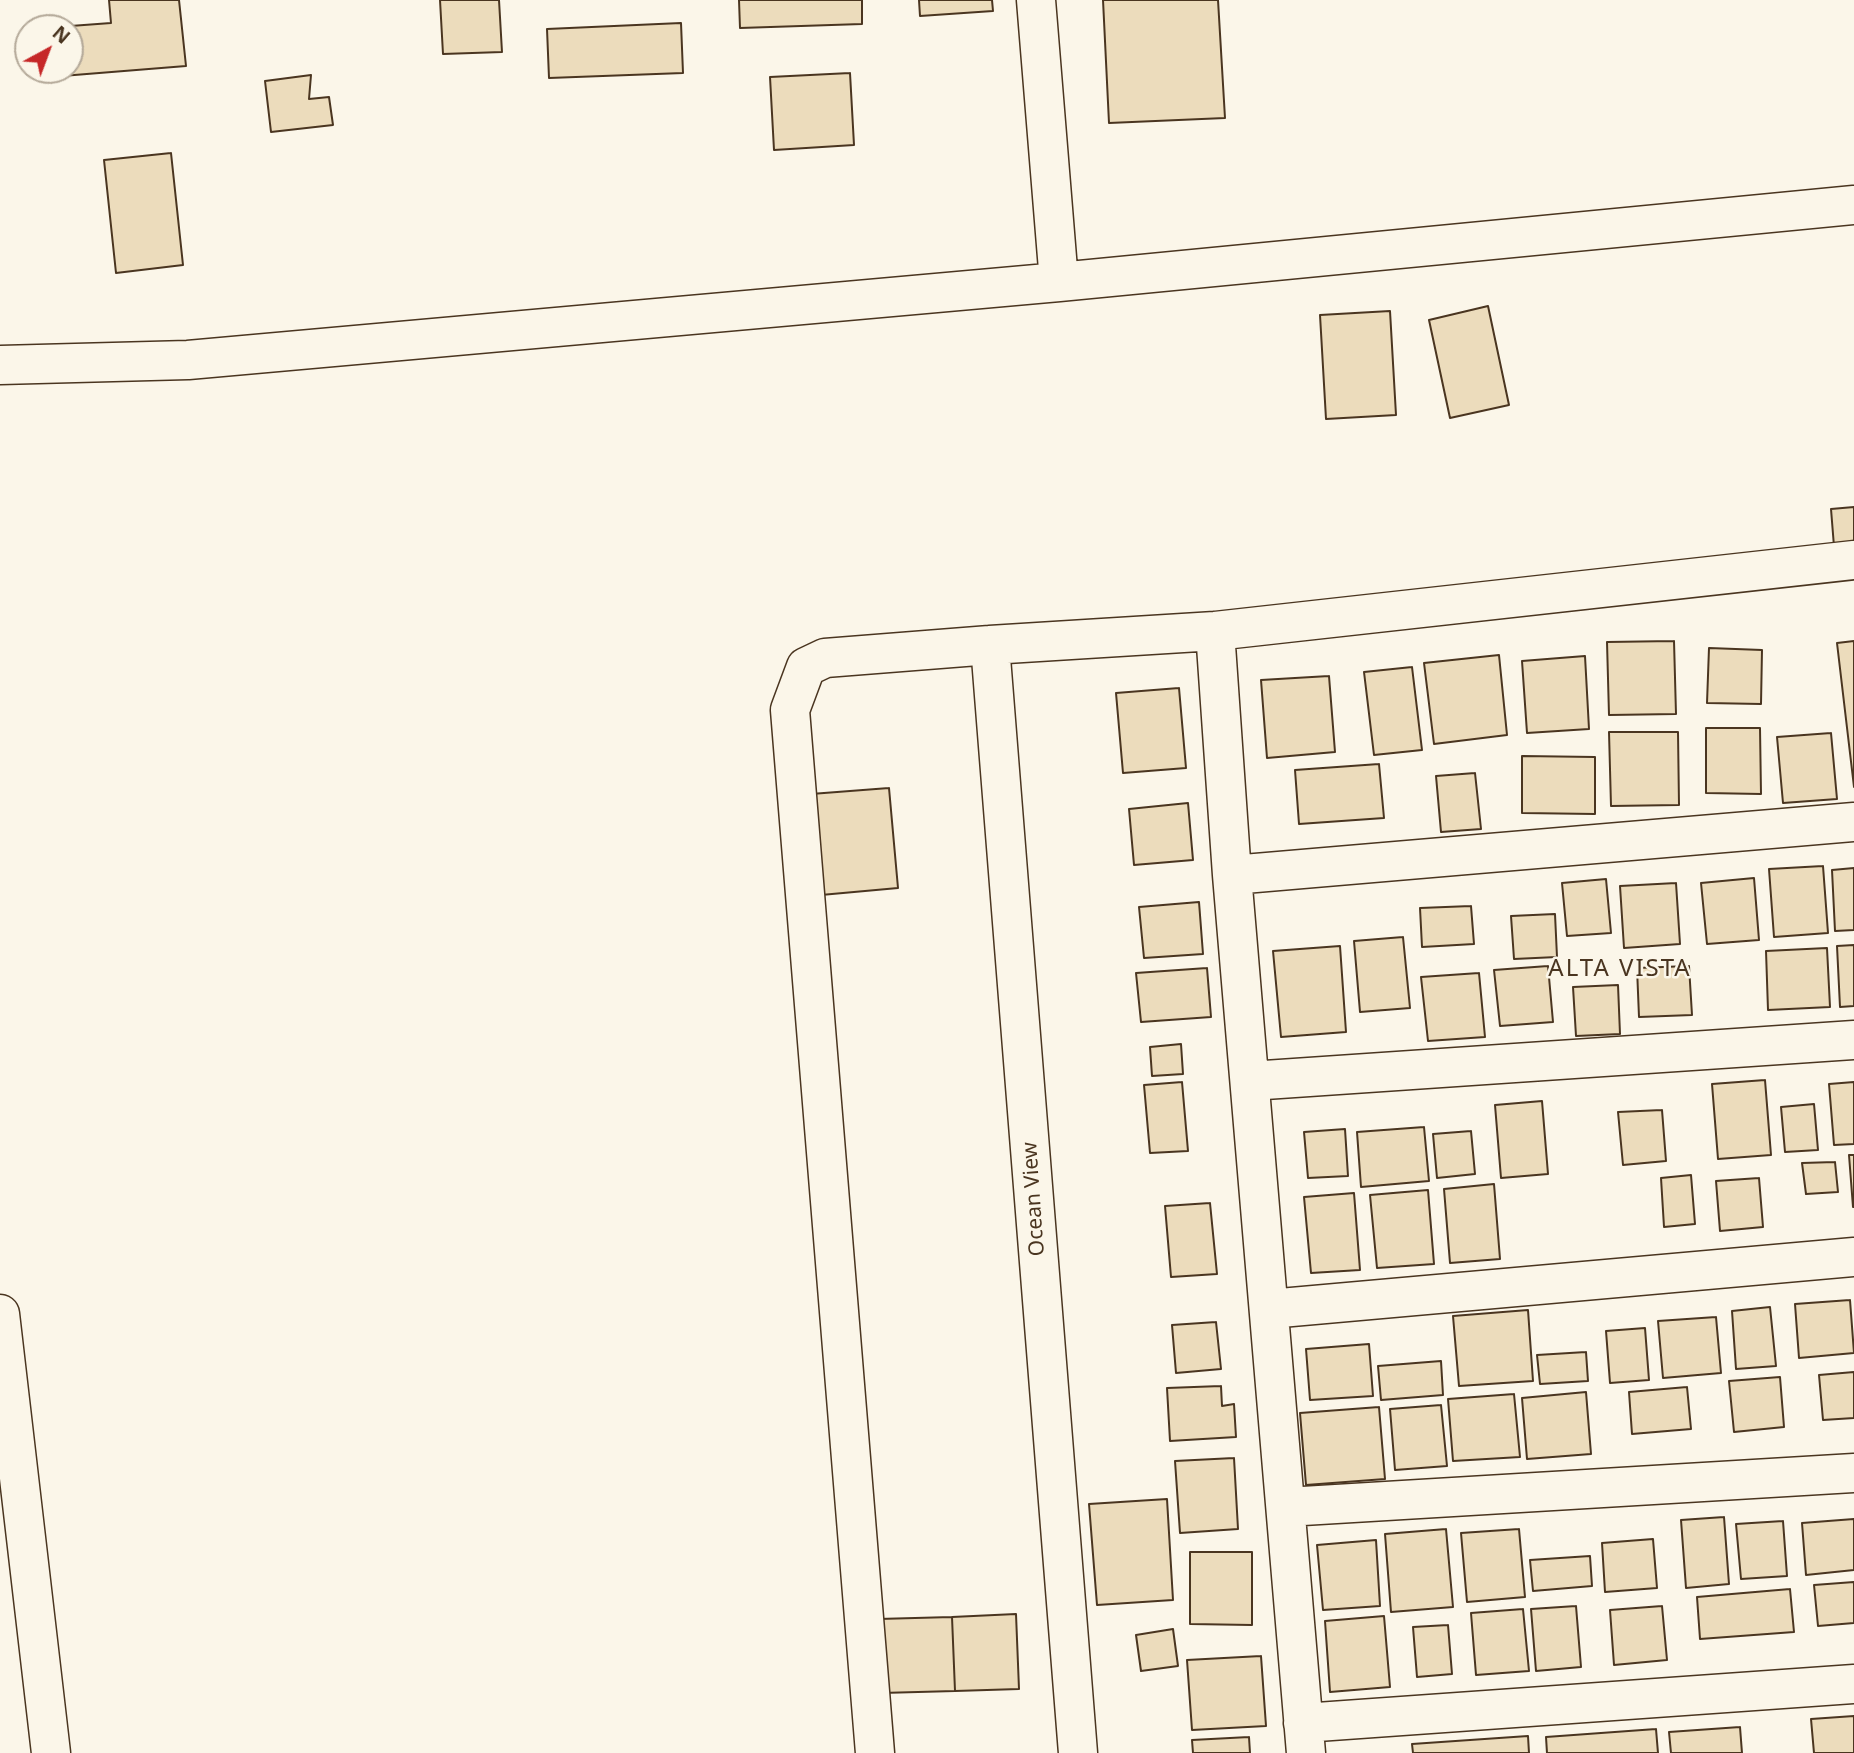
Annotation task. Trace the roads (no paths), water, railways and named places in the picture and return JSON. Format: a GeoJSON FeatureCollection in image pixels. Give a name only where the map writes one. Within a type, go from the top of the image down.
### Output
{"type":"FeatureCollection","features":[{"type":"Feature","properties":{"kind":"street"},"geometry":{"type":"LineString","coordinates":[[1036,0],[1059,282]]}},
{"type":"Feature","properties":{"kind":"street"},"geometry":{"type":"LineString","coordinates":[[0,365],[188,360],[1059,282],[1854,205]]}},
{"type":"Feature","properties":{"kind":"street"},"geometry":{"type":"LineString","coordinates":[[875,1753],[790,710],[806,667],[825,659],[990,645],[1215,631],[1854,560]]}},
{"type":"Feature","properties":{"kind":"street"},"geometry":{"type":"LineString","coordinates":[[1215,631],[1232,875],[1305,1738],[1854,1684]]}},
{"type":"Feature","properties":{"kind":"street","name":"Ocean View"},"geometry":{"type":"LineString","coordinates":[[990,645],[1078,1753]]}},
{"type":"Feature","properties":{"kind":"street"},"geometry":{"type":"LineString","coordinates":[[1232,875],[1854,821]]}},
{"type":"Feature","properties":{"kind":"street"},"geometry":{"type":"LineString","coordinates":[[1250,1081],[1854,1040]]}},
{"type":"Feature","properties":{"kind":"street"},"geometry":{"type":"LineString","coordinates":[[1269,1309],[1854,1257]]}},
{"type":"Feature","properties":{"kind":"street"},"geometry":{"type":"LineString","coordinates":[[0,1314],[51,1753]]}},
{"type":"Feature","properties":{"kind":"street"},"geometry":{"type":"LineString","coordinates":[[1286,1507],[1854,1473]]}},
{"type":"Feature","properties":{"kind":"district","name":"ALTA VISTA"},"geometry":{"type":"Point","coordinates":[1620,969]}}]}
